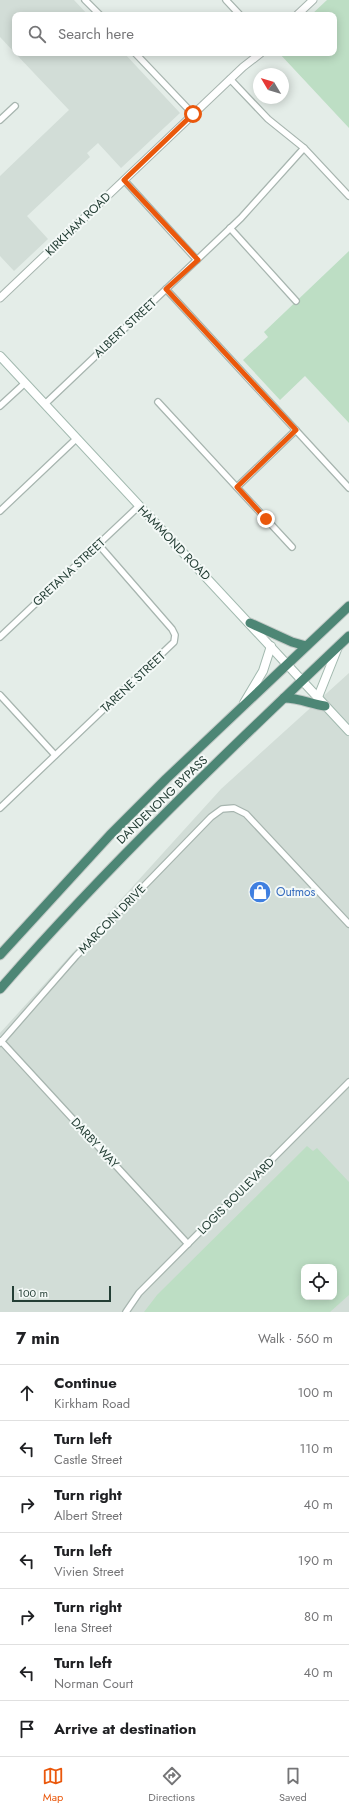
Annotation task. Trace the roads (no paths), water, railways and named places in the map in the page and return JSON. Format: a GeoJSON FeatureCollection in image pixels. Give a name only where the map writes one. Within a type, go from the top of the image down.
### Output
{"type":"FeatureCollection","features":[{"type":"Feature","properties":{"kind":"highway","name":"DANDENONG BYPASS"},"geometry":{"type":"LineString","coordinates":[[0,955],[116,830],[242,706],[349,606]]}},
{"type":"Feature","properties":{"kind":"highway"},"geometry":{"type":"LineString","coordinates":[[250,623],[292,642],[306,646]]}},
{"type":"Feature","properties":{"kind":"highway","name":"DANDENONG BYPASS"},"geometry":{"type":"LineString","coordinates":[[0,989],[44,939],[131,847],[349,636]]}},
{"type":"Feature","properties":{"kind":"highway"},"geometry":{"type":"LineString","coordinates":[[284,698],[294,698],[313,705],[325,706]]}},
{"type":"Feature","properties":{"kind":"main road","name":"HAMMOND ROAD"},"geometry":{"type":"LineString","coordinates":[[0,356],[349,731]]}},
{"type":"Feature","properties":{"kind":"main road"},"geometry":{"type":"LineString","coordinates":[[242,706],[268,662],[271,646]]}},
{"type":"Feature","properties":{"kind":"main road"},"geometry":{"type":"LineString","coordinates":[[318,697],[338,646]]}},
{"type":"Feature","properties":{"kind":"street"},"geometry":{"type":"LineString","coordinates":[[85,0],[97,12]]}},
{"type":"Feature","properties":{"kind":"street"},"geometry":{"type":"LineString","coordinates":[[226,0],[237,12]]}},
{"type":"Feature","properties":{"kind":"street"},"geometry":{"type":"LineString","coordinates":[[300,12],[313,0]]}},
{"type":"Feature","properties":{"kind":"street"},"geometry":{"type":"LineString","coordinates":[[139,56],[193,114]]}},
{"type":"Feature","properties":{"kind":"street","name":"KIRKHAM ROAD"},"geometry":{"type":"LineString","coordinates":[[243,67],[251,56]]}},
{"type":"Feature","properties":{"kind":"street","name":"KIRKHAM ROAD"},"geometry":{"type":"LineString","coordinates":[[0,298],[230,78],[257,56]]}},
{"type":"Feature","properties":{"kind":"street"},"geometry":{"type":"LineString","coordinates":[[230,78],[268,119],[304,148],[349,196]]}},
{"type":"Feature","properties":{"kind":"street"},"geometry":{"type":"LineString","coordinates":[[0,120],[15,106]]}},
{"type":"Feature","properties":{"kind":"street","name":"ALBERT STREET"},"geometry":{"type":"LineString","coordinates":[[45,404],[198,260],[230,228],[304,148]]}},
{"type":"Feature","properties":{"kind":"street"},"geometry":{"type":"LineString","coordinates":[[124,180],[198,260]]}},
{"type":"Feature","properties":{"kind":"street"},"geometry":{"type":"LineString","coordinates":[[230,228],[296,301]]}},
{"type":"Feature","properties":{"kind":"street"},"geometry":{"type":"LineString","coordinates":[[166,289],[349,488]]}},
{"type":"Feature","properties":{"kind":"street"},"geometry":{"type":"LineString","coordinates":[[0,406],[25,383]]}},
{"type":"Feature","properties":{"kind":"street"},"geometry":{"type":"LineString","coordinates":[[158,402],[292,548]]}},
{"type":"Feature","properties":{"kind":"street"},"geometry":{"type":"LineString","coordinates":[[237,487],[296,430]]}},
{"type":"Feature","properties":{"kind":"street"},"geometry":{"type":"LineString","coordinates":[[0,511],[76,439]]}},
{"type":"Feature","properties":{"kind":"street","name":"GRETANA STREET"},"geometry":{"type":"LineString","coordinates":[[0,637],[139,506]]}},
{"type":"Feature","properties":{"kind":"street","name":"TARENE STREET"},"geometry":{"type":"LineString","coordinates":[[0,808],[172,645],[175,638],[174,632],[98,544]]}},
{"type":"Feature","properties":{"kind":"street"},"geometry":{"type":"LineString","coordinates":[[0,695],[56,755]]}},
{"type":"Feature","properties":{"kind":"street","name":"MARCONI DRIVE"},"geometry":{"type":"LineString","coordinates":[[1,1042],[76,956],[187,841],[222,809],[234,808],[246,814],[349,924]]}},
{"type":"Feature","properties":{"kind":"street","name":"DARBY WAY"},"geometry":{"type":"LineString","coordinates":[[1,1042],[188,1244]]}},
{"type":"Feature","properties":{"kind":"street","name":"LOGIS BOULEVARD"},"geometry":{"type":"LineString","coordinates":[[126,1312],[139,1293],[349,1082]]}},
{"type":"Feature","properties":{"kind":"place","name":"Outmos"},"geometry":{"type":"Point","coordinates":[260,892]}}]}
